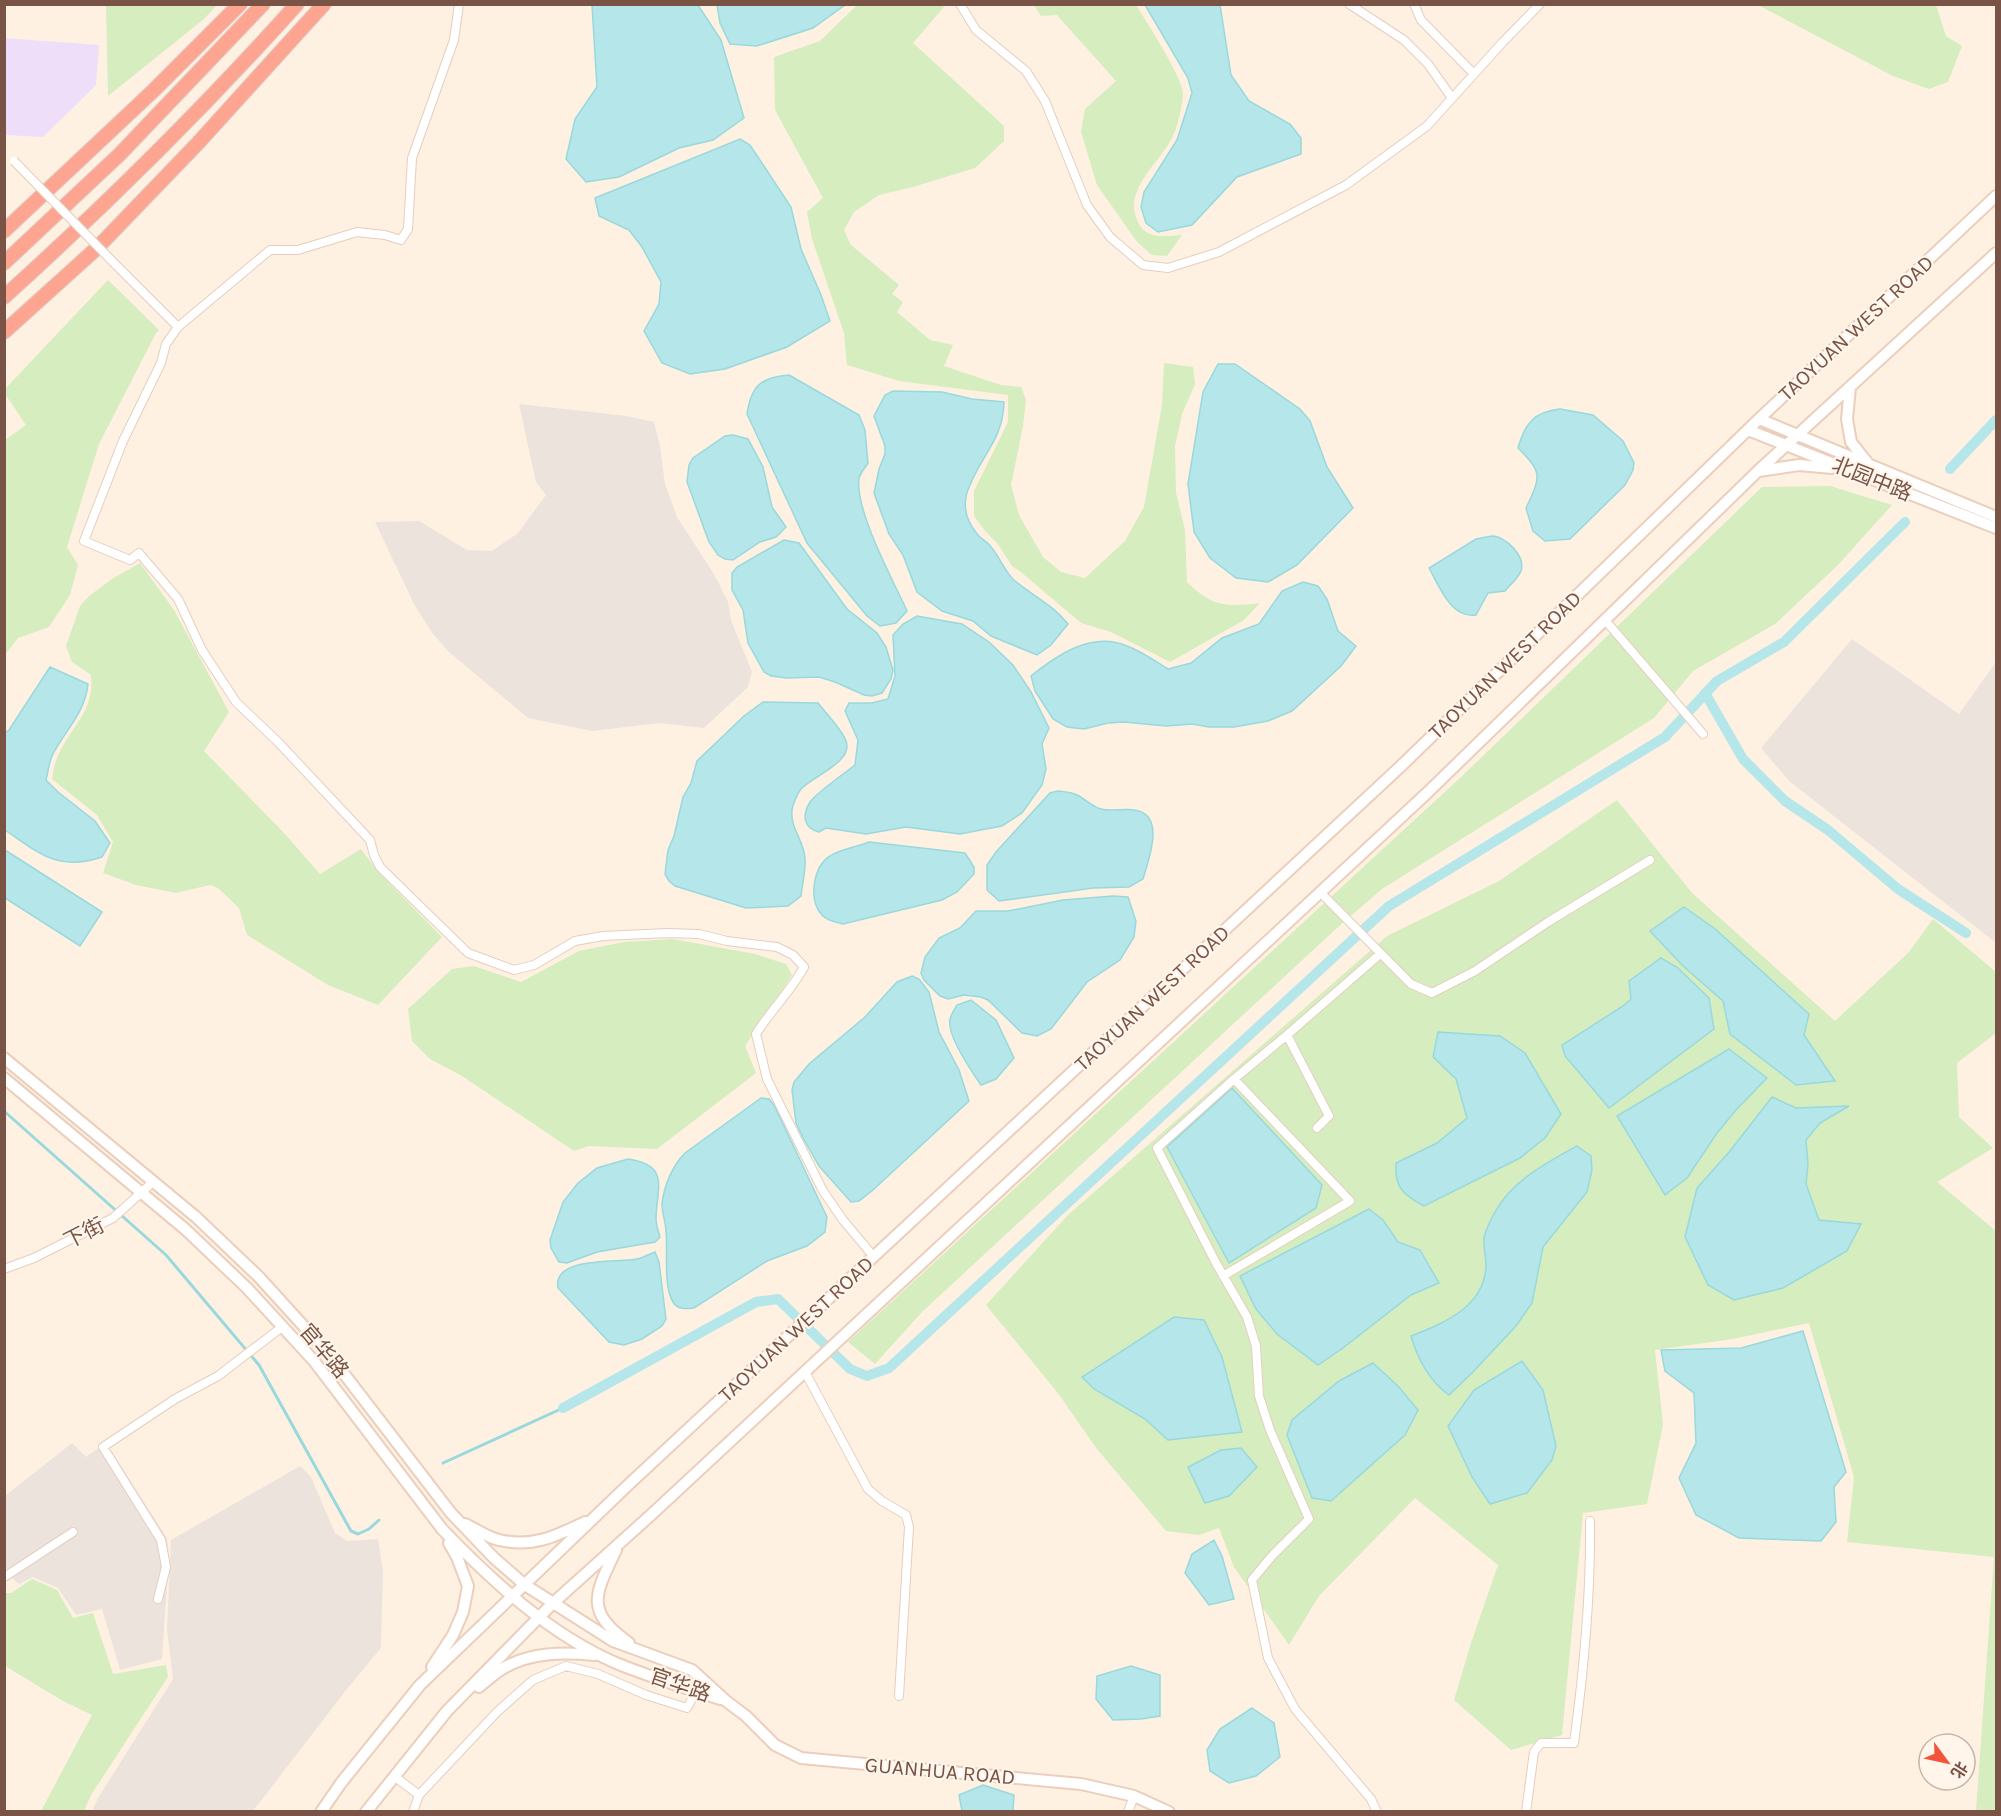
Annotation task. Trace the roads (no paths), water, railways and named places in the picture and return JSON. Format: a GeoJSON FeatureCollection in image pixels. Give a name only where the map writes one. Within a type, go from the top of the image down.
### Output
{"type":"FeatureCollection","features":[{"type":"Feature","properties":{"kind":"highway"},"geometry":{"type":"LineString","coordinates":[[4,231],[153,91],[240,4]]}},
{"type":"Feature","properties":{"kind":"highway"},"geometry":{"type":"LineString","coordinates":[[4,263],[120,153],[263,4]]}},
{"type":"Feature","properties":{"kind":"highway"},"geometry":{"type":"LineString","coordinates":[[4,297],[131,179],[248,59],[297,4]]}},
{"type":"Feature","properties":{"kind":"highway"},"geometry":{"type":"LineString","coordinates":[[4,332],[97,248],[198,143],[324,4]]}},
{"type":"Feature","properties":{"kind":"main road","name":"TAOYUAN WEST ROAD"},"geometry":{"type":"LineString","coordinates":[[321,1812],[341,1783],[420,1685],[818,1308],[1401,766],[1759,419],[1996,196]]}},
{"type":"Feature","properties":{"kind":"main road","name":"TAOYUAN WEST ROAD"},"geometry":{"type":"LineString","coordinates":[[366,1812],[447,1711],[552,1604],[815,1363],[1426,793],[1758,471],[1996,253]]}},
{"type":"Feature","properties":{"kind":"main road"},"geometry":{"type":"LineString","coordinates":[[1850,387],[1847,419],[1851,442],[1869,464]]}},
{"type":"Feature","properties":{"kind":"main road","name":"北园中路"},"geometry":{"type":"LineString","coordinates":[[1759,419],[1996,517]]}},
{"type":"Feature","properties":{"kind":"main road","name":"北园中路"},"geometry":{"type":"LineString","coordinates":[[1748,430],[1996,528]]}},
{"type":"Feature","properties":{"kind":"main road"},"geometry":{"type":"LineString","coordinates":[[1758,471],[1799,465],[1845,468]]}},
{"type":"Feature","properties":{"kind":"main road","name":"官华路"},"geometry":{"type":"LineString","coordinates":[[4,1058],[196,1217],[259,1277],[320,1345],[458,1520],[494,1558],[525,1585],[552,1604],[612,1641],[692,1670],[726,1701]]}},
{"type":"Feature","properties":{"kind":"main road","name":"官华路"},"geometry":{"type":"LineString","coordinates":[[4,1078],[185,1229],[247,1288],[327,1377],[442,1529],[513,1596],[574,1641],[615,1662],[726,1701]]}},
{"type":"Feature","properties":{"kind":"main road"},"geometry":{"type":"LineString","coordinates":[[458,1520],[498,1540],[529,1543],[551,1539],[594,1518]]}},
{"type":"Feature","properties":{"kind":"main road"},"geometry":{"type":"LineString","coordinates":[[420,1685],[453,1635],[463,1612],[468,1586],[457,1557],[442,1529]]}},
{"type":"Feature","properties":{"kind":"main road"},"geometry":{"type":"LineString","coordinates":[[618,1544],[597,1593],[601,1619],[615,1633],[641,1652]]}},
{"type":"Feature","properties":{"kind":"main road"},"geometry":{"type":"LineString","coordinates":[[447,1711],[503,1668],[532,1657],[566,1652],[604,1656]]}},
{"type":"Feature","properties":{"kind":"main road","name":"GUANHUA ROAD"},"geometry":{"type":"LineString","coordinates":[[726,1701],[746,1716],[775,1745],[801,1758],[1081,1784],[1134,1796],[1169,1812]]}},
{"type":"Feature","properties":{"kind":"street"},"geometry":{"type":"LineString","coordinates":[[459,4],[454,40],[412,158],[408,229],[401,240],[385,234],[357,232],[298,250],[270,250],[178,327],[166,344],[161,363],[123,441],[84,541],[130,560],[139,553],[178,599],[202,650],[236,702],[370,840],[380,867],[468,953],[514,970],[534,965],[575,941],[603,936],[668,933],[699,934],[727,941],[777,946],[793,955],[804,966],[797,980],[756,1034],[767,1079],[823,1191],[843,1220],[874,1257]]}},
{"type":"Feature","properties":{"kind":"street"},"geometry":{"type":"LineString","coordinates":[[960,4],[976,30],[1026,71],[1045,101],[1087,205],[1110,237],[1143,265],[1168,267],[1219,252],[1346,185],[1427,126],[1540,4]]}},
{"type":"Feature","properties":{"kind":"street"},"geometry":{"type":"LineString","coordinates":[[1349,4],[1404,40],[1428,64],[1452,98]]}},
{"type":"Feature","properties":{"kind":"street"},"geometry":{"type":"LineString","coordinates":[[1414,4],[1420,20],[1474,74]]}},
{"type":"Feature","properties":{"kind":"street"},"geometry":{"type":"LineString","coordinates":[[4,159],[14,160],[178,327]]}},
{"type":"Feature","properties":{"kind":"street"},"geometry":{"type":"LineString","coordinates":[[1605,620],[1703,734]]}},
{"type":"Feature","properties":{"kind":"street"},"geometry":{"type":"LineString","coordinates":[[1320,892],[1411,984],[1432,993],[1475,972],[1548,922],[1650,861]]}},
{"type":"Feature","properties":{"kind":"street"},"geometry":{"type":"LineString","coordinates":[[1377,1812],[1371,1799],[1295,1708],[1268,1658],[1252,1581],[1271,1557],[1309,1519],[1270,1430],[1259,1396],[1256,1346],[1247,1317],[1223,1276],[1157,1148],[1380,954]]}},
{"type":"Feature","properties":{"kind":"street"},"geometry":{"type":"LineString","coordinates":[[1287,1035],[1329,1116],[1317,1128]]}},
{"type":"Feature","properties":{"kind":"street"},"geometry":{"type":"LineString","coordinates":[[1223,1276],[1350,1201],[1234,1079]]}},
{"type":"Feature","properties":{"kind":"street","name":"下街"},"geometry":{"type":"LineString","coordinates":[[4,1269],[34,1258],[113,1218],[153,1182]]}},
{"type":"Feature","properties":{"kind":"street"},"geometry":{"type":"LineString","coordinates":[[158,1599],[166,1567],[161,1540],[103,1447],[175,1399],[218,1376],[282,1327]]}},
{"type":"Feature","properties":{"kind":"street"},"geometry":{"type":"LineString","coordinates":[[805,1372],[868,1489],[882,1501],[906,1515],[909,1527],[899,1696]]}},
{"type":"Feature","properties":{"kind":"street"},"geometry":{"type":"LineString","coordinates":[[1526,1812],[1534,1752],[1541,1743],[1574,1743],[1583,1673],[1590,1575],[1590,1521]]}},
{"type":"Feature","properties":{"kind":"street"},"geometry":{"type":"LineString","coordinates":[[4,1575],[6,1576],[73,1532]]}},
{"type":"Feature","properties":{"kind":"street"},"geometry":{"type":"LineString","coordinates":[[413,1812],[418,1795],[497,1712],[533,1680],[566,1666],[598,1674],[646,1695],[687,1708],[696,1691]]}},
{"type":"Feature","properties":{"kind":"street"},"geometry":{"type":"LineString","coordinates":[[394,1776],[418,1795]]}},
{"type":"Feature","properties":{"kind":"street"},"geometry":{"type":"LineString","coordinates":[[1128,1812],[1134,1796]]}},
{"type":"Feature","properties":{"kind":"water"},"geometry":{"type":"Polygon","coordinates":[[[717,4],[845,5],[813,28],[757,46],[730,44],[720,23],[717,4]]]}},
{"type":"Feature","properties":{"kind":"water"},"geometry":{"type":"Polygon","coordinates":[[[592,5],[698,5],[721,40],[744,118],[713,140],[679,148],[619,177],[586,182],[566,159],[575,119],[597,87],[592,5]]]}},
{"type":"Feature","properties":{"kind":"water"},"geometry":{"type":"Polygon","coordinates":[[[1145,5],[1220,5],[1231,75],[1249,101],[1290,124],[1301,138],[1301,154],[1237,177],[1192,225],[1158,232],[1146,223],[1141,207],[1144,192],[1177,140],[1192,93],[1188,78],[1145,5]]]}},
{"type":"Feature","properties":{"kind":"water"},"geometry":{"type":"Polygon","coordinates":[[[740,139],[750,145],[791,207],[801,249],[830,321],[787,347],[725,369],[690,374],[662,363],[644,331],[659,304],[661,282],[642,247],[629,230],[599,216],[595,198],[740,139]]]}},
{"type":"Feature","properties":{"kind":"water"},"geometry":{"type":"Polygon","coordinates":[[[1218,364],[1235,364],[1300,409],[1310,421],[1327,467],[1353,508],[1297,565],[1268,582],[1236,578],[1210,558],[1194,532],[1188,484],[1203,392],[1218,364]]]}},
{"type":"Feature","properties":{"kind":"water"},"geometry":{"type":"Polygon","coordinates":[[[789,375],[859,415],[865,430],[868,463],[859,479],[859,493],[876,545],[907,611],[896,623],[880,626],[867,616],[807,543],[747,414],[751,396],[759,385],[771,378],[789,375]]]}},
{"type":"Feature","properties":{"kind":"water"},"geometry":{"type":"Polygon","coordinates":[[[893,391],[942,392],[972,399],[1004,402],[1000,426],[967,492],[965,505],[967,518],[980,537],[990,545],[1011,578],[1049,606],[1068,624],[1051,645],[1037,655],[991,636],[973,621],[942,611],[917,592],[903,555],[889,534],[874,493],[885,454],[885,446],[874,416],[885,395],[893,391]]]}},
{"type":"Feature","properties":{"kind":"water"},"geometry":{"type":"Polygon","coordinates":[[[1560,409],[1593,415],[1623,441],[1634,463],[1625,485],[1570,539],[1545,541],[1533,531],[1526,508],[1535,489],[1537,475],[1532,463],[1518,448],[1532,420],[1543,413],[1560,409]]]}},
{"type":"Feature","properties":{"kind":"water"},"geometry":{"type":"Polygon","coordinates":[[[733,435],[748,439],[763,467],[772,507],[786,527],[776,537],[760,542],[733,560],[718,555],[709,542],[687,482],[689,465],[693,458],[725,436],[733,435]]]}},
{"type":"Feature","properties":{"kind":"water"},"geometry":{"type":"Polygon","coordinates":[[[1492,536],[1503,539],[1513,548],[1520,559],[1521,571],[1505,591],[1488,593],[1476,615],[1467,615],[1453,607],[1447,600],[1429,568],[1476,539],[1492,536]]]}},
{"type":"Feature","properties":{"kind":"water"},"geometry":{"type":"Polygon","coordinates":[[[784,540],[799,543],[847,609],[877,633],[886,647],[893,670],[891,679],[882,693],[872,696],[864,695],[819,677],[787,678],[771,676],[764,672],[748,643],[743,610],[732,590],[732,573],[737,567],[784,540]]]}},
{"type":"Feature","properties":{"kind":"water"},"geometry":{"type":"Polygon","coordinates":[[[1303,582],[1318,586],[1327,599],[1338,631],[1356,646],[1341,666],[1292,711],[1268,721],[1234,727],[1192,724],[1166,726],[1124,722],[1084,729],[1067,727],[1053,719],[1035,691],[1031,676],[1064,653],[1088,643],[1114,642],[1127,646],[1168,669],[1191,663],[1222,638],[1259,624],[1282,591],[1303,582]]]}},
{"type":"Feature","properties":{"kind":"water"},"geometry":{"type":"Polygon","coordinates":[[[917,616],[962,624],[989,642],[1013,665],[1031,692],[1049,728],[1042,744],[1046,769],[1042,785],[1022,813],[1002,826],[960,834],[906,827],[866,834],[826,828],[819,832],[814,830],[807,824],[805,816],[810,802],[824,788],[855,765],[858,740],[845,711],[849,703],[872,703],[888,699],[895,676],[893,635],[903,624],[917,616]]]}},
{"type":"Feature","properties":{"kind":"water"},"geometry":{"type":"Polygon","coordinates":[[[50,667],[88,684],[83,704],[52,756],[46,780],[95,821],[110,843],[102,857],[87,861],[73,862],[50,858],[5,830],[5,733],[50,667]]]}},
{"type":"Feature","properties":{"kind":"water"},"geometry":{"type":"Polygon","coordinates":[[[763,702],[818,703],[841,732],[847,749],[838,762],[801,789],[793,805],[793,823],[803,847],[805,859],[801,896],[788,906],[746,908],[675,886],[665,874],[668,850],[674,836],[683,797],[691,783],[697,761],[744,716],[763,702]]]}},
{"type":"Feature","properties":{"kind":"water"},"geometry":{"type":"Polygon","coordinates":[[[1058,791],[1075,794],[1101,809],[1134,810],[1144,813],[1150,820],[1153,839],[1143,879],[1129,887],[1093,888],[999,901],[987,890],[987,865],[1050,793],[1058,791]]]}},
{"type":"Feature","properties":{"kind":"water"},"geometry":{"type":"Polygon","coordinates":[[[869,842],[965,853],[974,867],[974,874],[957,892],[942,900],[843,924],[826,919],[818,909],[814,893],[814,884],[820,868],[830,856],[869,842]]]}},
{"type":"Feature","properties":{"kind":"water"},"geometry":{"type":"Polygon","coordinates":[[[5,850],[102,912],[80,946],[5,898],[5,850]]]}},
{"type":"Feature","properties":{"kind":"water"},"geometry":{"type":"Polygon","coordinates":[[[1128,897],[1136,921],[1134,937],[1120,960],[1087,982],[1051,1029],[1037,1036],[1022,1033],[988,1000],[981,997],[964,995],[948,999],[940,996],[924,980],[921,973],[925,957],[939,938],[960,928],[976,911],[1008,911],[1063,900],[1128,897]]]}},
{"type":"Feature","properties":{"kind":"water"},"geometry":{"type":"Polygon","coordinates":[[[1684,907],[1714,928],[1809,1014],[1804,1035],[1835,1081],[1796,1085],[1730,1034],[1723,1001],[1683,966],[1650,931],[1684,907]]]}},
{"type":"Feature","properties":{"kind":"water"},"geometry":{"type":"Polygon","coordinates":[[[1661,958],[1678,968],[1709,998],[1714,1029],[1609,1108],[1565,1056],[1562,1045],[1631,999],[1629,981],[1661,958]]]}},
{"type":"Feature","properties":{"kind":"water"},"geometry":{"type":"Polygon","coordinates":[[[912,976],[919,979],[929,992],[939,1032],[959,1070],[969,1101],[873,1190],[859,1201],[851,1202],[819,1166],[803,1138],[796,1123],[792,1090],[794,1082],[809,1064],[865,1017],[897,982],[912,976]]]}},
{"type":"Feature","properties":{"kind":"water"},"geometry":{"type":"Polygon","coordinates":[[[971,1000],[996,1020],[1014,1058],[996,1079],[981,1085],[961,1053],[950,1026],[951,1017],[957,1005],[971,1000]]]}},
{"type":"Feature","properties":{"kind":"water"},"geometry":{"type":"Polygon","coordinates":[[[1438,1032],[1500,1036],[1525,1053],[1561,1114],[1545,1138],[1520,1158],[1424,1206],[1402,1190],[1397,1179],[1396,1163],[1437,1143],[1467,1118],[1456,1079],[1433,1057],[1438,1032]]]}},
{"type":"Feature","properties":{"kind":"water"},"geometry":{"type":"Polygon","coordinates":[[[1729,1049],[1767,1078],[1717,1133],[1687,1178],[1665,1195],[1617,1116],[1729,1049]]]}},
{"type":"Feature","properties":{"kind":"water"},"geometry":{"type":"Polygon","coordinates":[[[1232,1088],[1322,1185],[1316,1208],[1229,1263],[1167,1147],[1232,1088]]]}},
{"type":"Feature","properties":{"kind":"water"},"geometry":{"type":"Polygon","coordinates":[[[1772,1097],[1796,1108],[1849,1106],[1820,1123],[1806,1140],[1808,1164],[1806,1184],[1819,1220],[1861,1224],[1847,1251],[1783,1288],[1734,1300],[1708,1285],[1685,1237],[1697,1188],[1730,1151],[1772,1097]]]}},
{"type":"Feature","properties":{"kind":"water"},"geometry":{"type":"Polygon","coordinates":[[[761,1098],[769,1099],[774,1105],[827,1217],[825,1232],[807,1246],[767,1261],[694,1308],[680,1308],[673,1302],[667,1278],[666,1229],[662,1204],[667,1183],[676,1164],[685,1153],[761,1098]]]}},
{"type":"Feature","properties":{"kind":"water"},"geometry":{"type":"Polygon","coordinates":[[[1577,1146],[1591,1156],[1592,1170],[1587,1192],[1543,1247],[1532,1303],[1516,1326],[1449,1395],[1425,1369],[1411,1336],[1449,1319],[1471,1302],[1484,1280],[1486,1265],[1484,1237],[1502,1201],[1520,1182],[1577,1146]]]}},
{"type":"Feature","properties":{"kind":"water"},"geometry":{"type":"Polygon","coordinates":[[[628,1159],[650,1166],[656,1172],[659,1187],[656,1220],[660,1237],[655,1242],[597,1252],[567,1263],[559,1262],[551,1248],[550,1240],[563,1202],[578,1183],[597,1168],[628,1159]]]}},
{"type":"Feature","properties":{"kind":"water"},"geometry":{"type":"Polygon","coordinates":[[[1369,1209],[1383,1220],[1398,1242],[1420,1250],[1439,1283],[1411,1295],[1318,1365],[1277,1334],[1256,1309],[1240,1276],[1369,1209]]]}},
{"type":"Feature","properties":{"kind":"water"},"geometry":{"type":"Polygon","coordinates":[[[655,1252],[659,1262],[666,1319],[662,1326],[642,1339],[624,1345],[609,1342],[558,1288],[559,1278],[565,1271],[575,1266],[637,1259],[655,1252]]]}},
{"type":"Feature","properties":{"kind":"water"},"geometry":{"type":"Polygon","coordinates":[[[1174,1317],[1204,1320],[1222,1357],[1242,1432],[1168,1440],[1145,1419],[1094,1389],[1082,1377],[1174,1317]]]}},
{"type":"Feature","properties":{"kind":"water"},"geometry":{"type":"Polygon","coordinates":[[[1803,1331],[1846,1472],[1834,1487],[1836,1522],[1821,1541],[1739,1538],[1696,1515],[1679,1478],[1696,1443],[1694,1393],[1665,1371],[1661,1350],[1741,1348],[1803,1331]]]}},
{"type":"Feature","properties":{"kind":"water"},"geometry":{"type":"Polygon","coordinates":[[[1522,1361],[1543,1390],[1556,1446],[1552,1460],[1527,1493],[1490,1504],[1472,1477],[1448,1426],[1474,1390],[1522,1361]]]}},
{"type":"Feature","properties":{"kind":"water"},"geometry":{"type":"Polygon","coordinates":[[[1373,1363],[1398,1386],[1418,1410],[1405,1435],[1331,1501],[1312,1498],[1287,1435],[1292,1420],[1339,1381],[1373,1363]]]}},
{"type":"Feature","properties":{"kind":"water"},"geometry":{"type":"Polygon","coordinates":[[[1241,1448],[1257,1467],[1229,1496],[1205,1503],[1188,1467],[1221,1450],[1241,1448]]]}},
{"type":"Feature","properties":{"kind":"water"},"geometry":{"type":"Polygon","coordinates":[[[1214,1540],[1222,1556],[1234,1599],[1209,1605],[1185,1573],[1192,1554],[1214,1540]]]}},
{"type":"Feature","properties":{"kind":"water"},"geometry":{"type":"Polygon","coordinates":[[[1131,1666],[1160,1675],[1160,1716],[1113,1720],[1096,1699],[1097,1676],[1131,1666]]]}},
{"type":"Feature","properties":{"kind":"water"},"geometry":{"type":"Polygon","coordinates":[[[1252,1708],[1274,1723],[1280,1757],[1256,1776],[1229,1783],[1210,1771],[1207,1750],[1220,1729],[1252,1708]]]}},
{"type":"Feature","properties":{"kind":"water"},"geometry":{"type":"Polygon","coordinates":[[[983,1785],[1014,1795],[1013,1811],[962,1811],[959,1795],[983,1785]]]}},
{"type":"Feature","properties":{"kind":"waterway"},"geometry":{"type":"LineString","coordinates":[[1950,469],[1996,420]]}},
{"type":"Feature","properties":{"kind":"waterway"},"geometry":{"type":"LineString","coordinates":[[563,1408],[756,1302],[778,1299],[850,1369],[867,1376],[889,1368],[1389,906],[1665,737],[1717,681],[1784,642],[1905,522]]}},
{"type":"Feature","properties":{"kind":"waterway"},"geometry":{"type":"LineString","coordinates":[[1705,693],[1743,759],[1785,801],[1828,830],[1898,889],[1966,933]]}},
{"type":"Feature","properties":{"kind":"waterway"},"geometry":{"type":"LineString","coordinates":[[4,1111],[166,1255],[259,1365],[351,1531],[358,1534],[369,1529],[379,1520]]}},
{"type":"Feature","properties":{"kind":"waterway"},"geometry":{"type":"LineString","coordinates":[[443,1463],[563,1408]]}}]}
